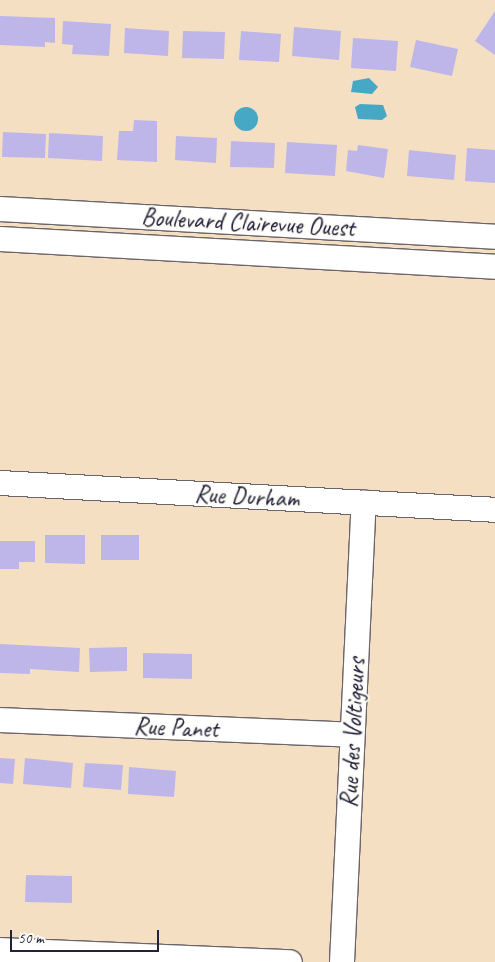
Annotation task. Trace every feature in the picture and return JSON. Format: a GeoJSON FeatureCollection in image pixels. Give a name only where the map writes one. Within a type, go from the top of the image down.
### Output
{"type":"FeatureCollection","features":[{"type":"Feature","properties":{"kind":"street","name":"Boulevard Clairevue Ouest"},"geometry":{"type":"LineString","coordinates":[[0,210],[495,237]]}},
{"type":"Feature","properties":{"kind":"street","name":"Boulevard Clairevue Ouest"},"geometry":{"type":"LineString","coordinates":[[0,239],[495,267]]}},
{"type":"Feature","properties":{"kind":"street","name":"Rue Durham"},"geometry":{"type":"LineString","coordinates":[[0,483],[495,510]]}},
{"type":"Feature","properties":{"kind":"street","name":"Rue des Voltigeurs"},"geometry":{"type":"LineString","coordinates":[[342,962],[364,503]]}},
{"type":"Feature","properties":{"kind":"street","name":"Rue Panet"},"geometry":{"type":"LineString","coordinates":[[0,720],[352,735]]}},
{"type":"Feature","properties":{"kind":"street"},"geometry":{"type":"LineString","coordinates":[[0,950],[290,962]]}},
{"type":"Feature","properties":{"kind":"water"},"geometry":{"type":"Polygon","coordinates":[[[369,78],[378,87],[372,94],[351,92],[353,81],[369,78]]]}},
{"type":"Feature","properties":{"kind":"water"},"geometry":{"type":"Polygon","coordinates":[[[360,104],[383,105],[387,116],[382,120],[358,119],[355,107],[360,104]]]}},
{"type":"Feature","properties":{"kind":"water"},"geometry":{"type":"Polygon","coordinates":[[[246,107],[251,108],[257,114],[257,124],[251,130],[246,131],[241,130],[235,124],[234,119],[235,114],[241,108],[246,107]]]}},
{"type":"Feature","properties":{"kind":"building"},"geometry":{"type":"Polygon","coordinates":[[[495,11],[495,55],[475,41],[495,11]]]}},
{"type":"Feature","properties":{"kind":"building"},"geometry":{"type":"Polygon","coordinates":[[[0,16],[55,18],[55,43],[45,42],[45,47],[0,45],[0,16]]]}},
{"type":"Feature","properties":{"kind":"building"},"geometry":{"type":"Polygon","coordinates":[[[63,21],[111,24],[109,56],[72,54],[73,45],[62,44],[63,21]]]}},
{"type":"Feature","properties":{"kind":"building"},"geometry":{"type":"Polygon","coordinates":[[[294,27],[341,31],[339,60],[292,56],[294,27]]]}},
{"type":"Feature","properties":{"kind":"building"},"geometry":{"type":"Polygon","coordinates":[[[125,28],[169,31],[168,56],[124,53],[125,28]]]}},
{"type":"Feature","properties":{"kind":"building"},"geometry":{"type":"Polygon","coordinates":[[[183,31],[225,32],[224,59],[182,58],[183,31]]]}},
{"type":"Feature","properties":{"kind":"building"},"geometry":{"type":"Polygon","coordinates":[[[241,31],[281,34],[279,62],[239,60],[241,31]]]}},
{"type":"Feature","properties":{"kind":"building"},"geometry":{"type":"Polygon","coordinates":[[[353,38],[398,41],[396,71],[351,68],[353,38]]]}},
{"type":"Feature","properties":{"kind":"building"},"geometry":{"type":"Polygon","coordinates":[[[416,40],[458,49],[452,76],[410,67],[416,40]]]}},
{"type":"Feature","properties":{"kind":"building"},"geometry":{"type":"Polygon","coordinates":[[[134,120],[157,121],[157,162],[117,160],[119,131],[133,131],[134,120]]]}},
{"type":"Feature","properties":{"kind":"building"},"geometry":{"type":"Polygon","coordinates":[[[3,132],[46,134],[45,158],[2,157],[3,132]]]}},
{"type":"Feature","properties":{"kind":"building"},"geometry":{"type":"Polygon","coordinates":[[[49,133],[103,136],[102,161],[48,158],[49,133]]]}},
{"type":"Feature","properties":{"kind":"building"},"geometry":{"type":"Polygon","coordinates":[[[176,136],[217,138],[216,163],[175,160],[176,136]]]}},
{"type":"Feature","properties":{"kind":"building"},"geometry":{"type":"Polygon","coordinates":[[[231,141],[275,143],[274,168],[230,167],[231,141]]]}},
{"type":"Feature","properties":{"kind":"building"},"geometry":{"type":"Polygon","coordinates":[[[287,142],[337,145],[335,176],[285,173],[287,142]]]}},
{"type":"Feature","properties":{"kind":"building"},"geometry":{"type":"Polygon","coordinates":[[[358,145],[388,149],[384,178],[346,171],[348,150],[357,151],[358,145]]]}},
{"type":"Feature","properties":{"kind":"building"},"geometry":{"type":"Polygon","coordinates":[[[467,148],[495,150],[495,183],[465,181],[467,148]]]}},
{"type":"Feature","properties":{"kind":"building"},"geometry":{"type":"Polygon","coordinates":[[[409,150],[456,155],[454,180],[407,176],[409,150]]]}},
{"type":"Feature","properties":{"kind":"building"},"geometry":{"type":"Polygon","coordinates":[[[45,535],[85,535],[85,564],[45,563],[45,535]]]}},
{"type":"Feature","properties":{"kind":"building"},"geometry":{"type":"Polygon","coordinates":[[[101,535],[139,535],[139,560],[101,560],[101,535]]]}},
{"type":"Feature","properties":{"kind":"building"},"geometry":{"type":"Polygon","coordinates":[[[0,541],[35,541],[35,562],[19,562],[19,569],[0,569],[0,541]]]}},
{"type":"Feature","properties":{"kind":"building"},"geometry":{"type":"Polygon","coordinates":[[[0,644],[80,648],[79,672],[30,669],[30,674],[0,673],[0,644]]]}},
{"type":"Feature","properties":{"kind":"building"},"geometry":{"type":"Polygon","coordinates":[[[127,647],[127,671],[90,672],[89,648],[127,647]]]}},
{"type":"Feature","properties":{"kind":"building"},"geometry":{"type":"Polygon","coordinates":[[[143,653],[192,654],[192,679],[143,678],[143,653]]]}},
{"type":"Feature","properties":{"kind":"building"},"geometry":{"type":"Polygon","coordinates":[[[0,758],[15,759],[13,784],[0,783],[0,758]]]}},
{"type":"Feature","properties":{"kind":"building"},"geometry":{"type":"Polygon","coordinates":[[[25,758],[73,763],[71,788],[23,784],[25,758]]]}},
{"type":"Feature","properties":{"kind":"building"},"geometry":{"type":"Polygon","coordinates":[[[85,763],[123,765],[121,790],[83,787],[85,763]]]}},
{"type":"Feature","properties":{"kind":"building"},"geometry":{"type":"Polygon","coordinates":[[[129,767],[176,771],[174,797],[128,794],[129,767]]]}},
{"type":"Feature","properties":{"kind":"building"},"geometry":{"type":"Polygon","coordinates":[[[26,875],[72,876],[72,903],[25,902],[26,875]]]}}]}
